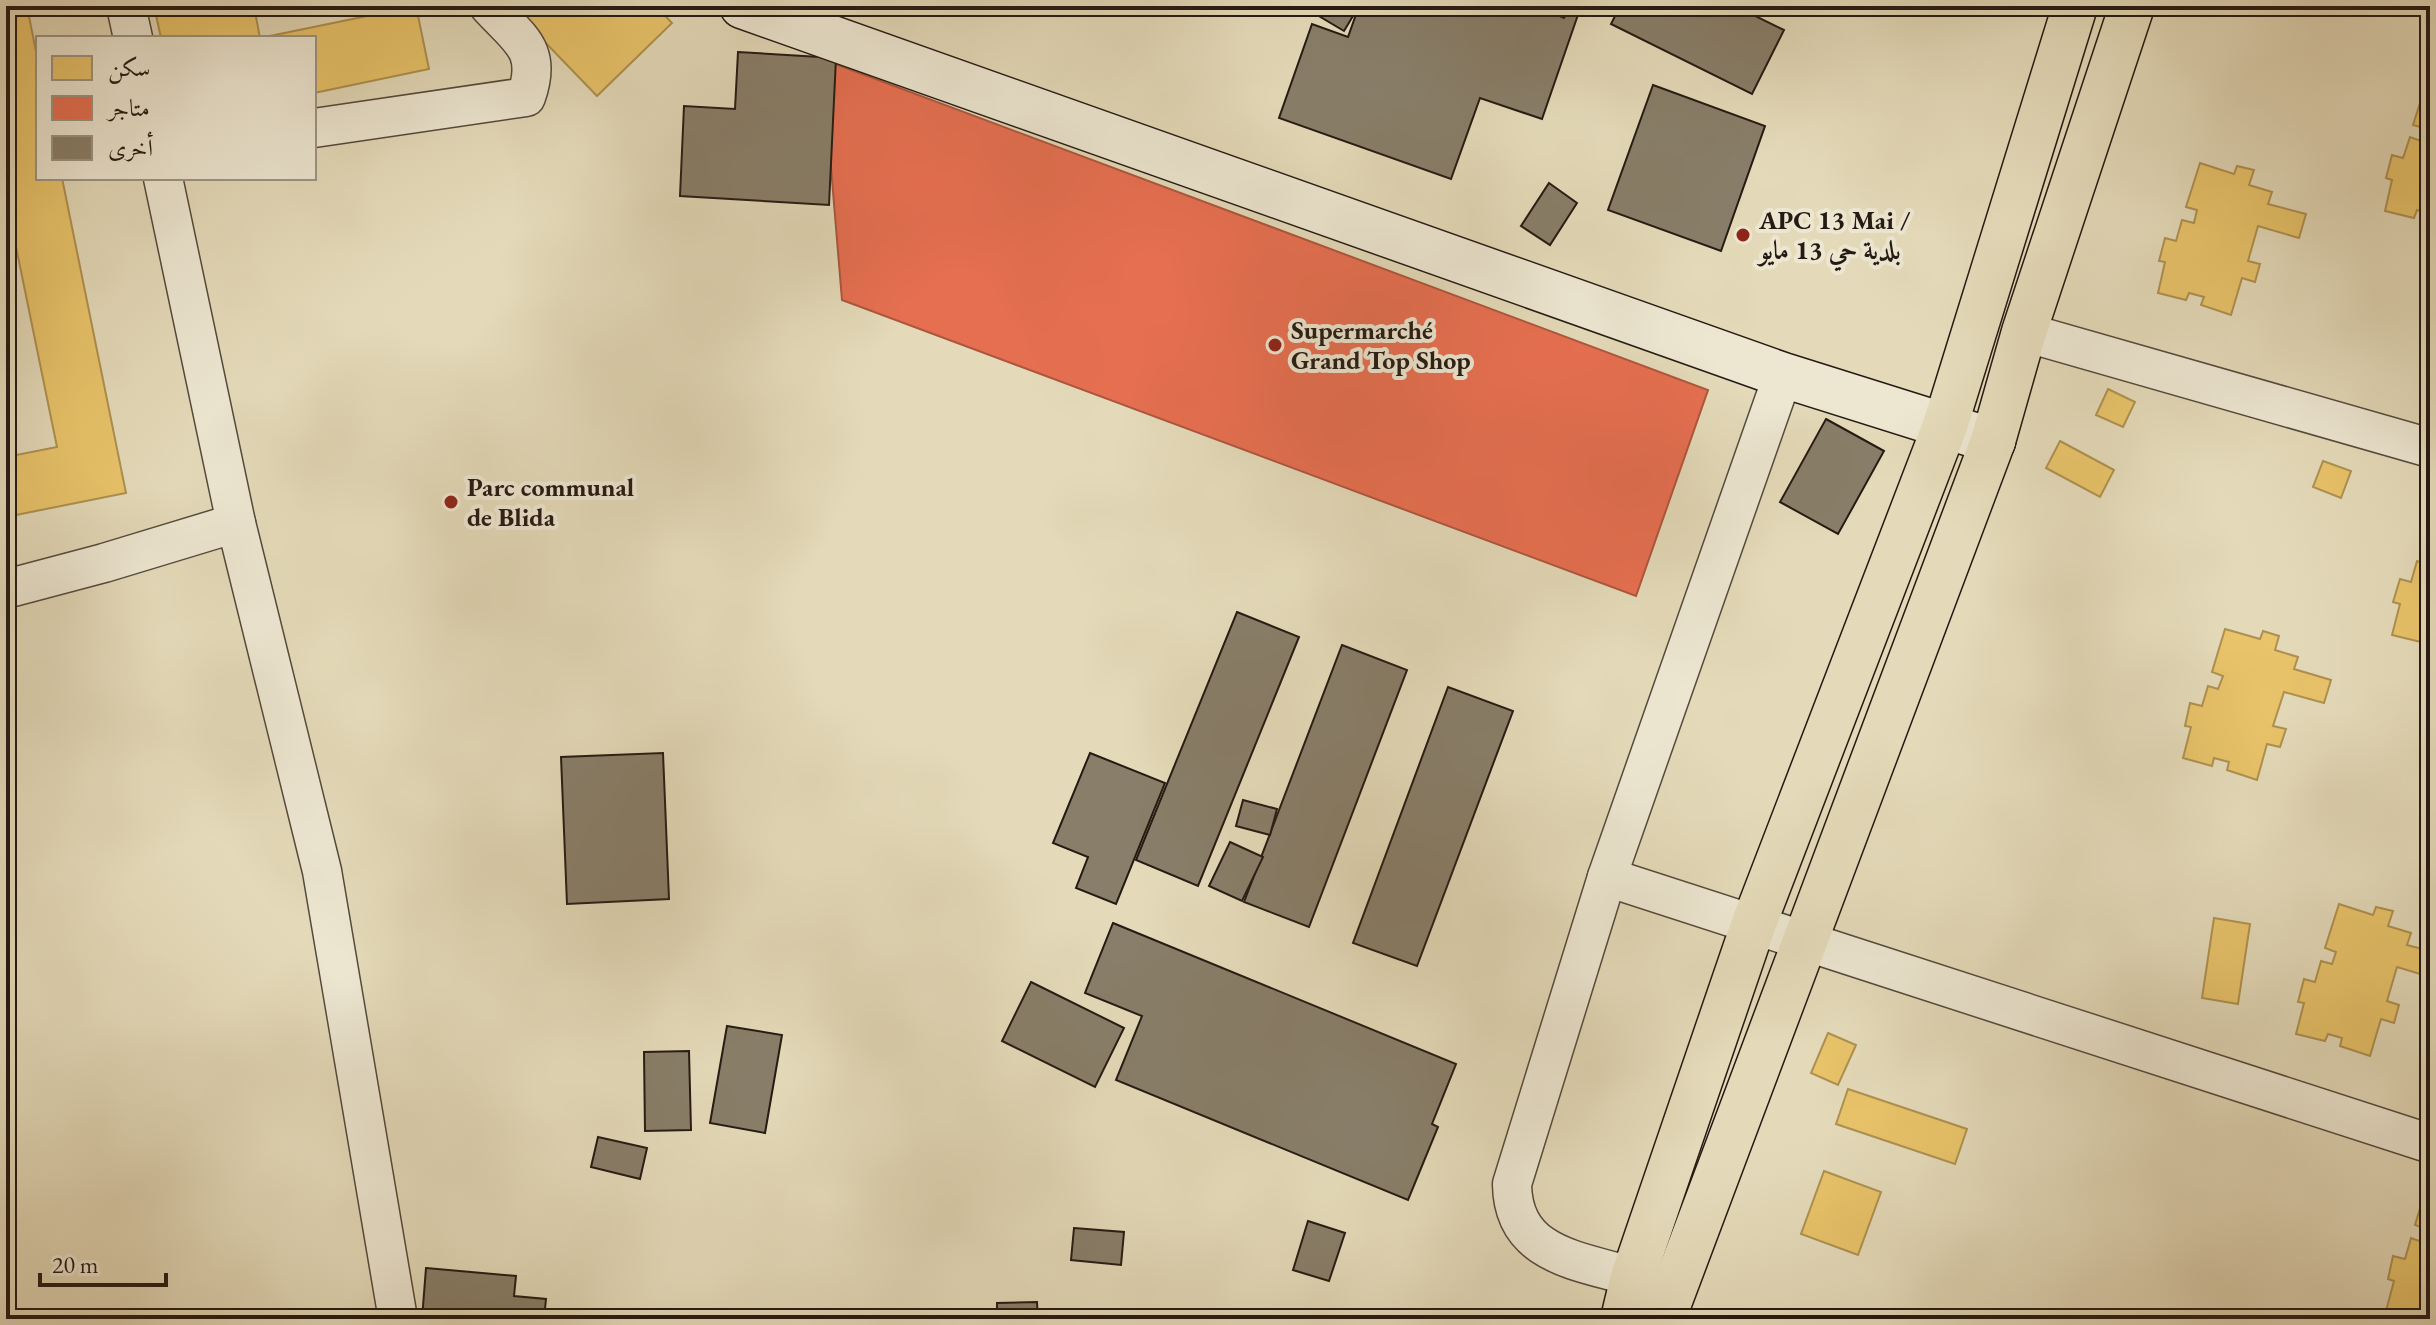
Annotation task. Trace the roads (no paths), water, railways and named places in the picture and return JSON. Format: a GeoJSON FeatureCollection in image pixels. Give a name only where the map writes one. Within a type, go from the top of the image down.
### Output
{"type":"FeatureCollection","features":[{"type":"Feature","properties":{"kind":"main road"},"geometry":{"type":"LineString","coordinates":[[1623,1319],[1633,1277],[1753,926],[1945,426],[2075,6]]}},
{"type":"Feature","properties":{"kind":"main road"},"geometry":{"type":"LineString","coordinates":[[1663,1319],[1993,441],[2024,332],[2132,6]]}},
{"type":"Feature","properties":{"kind":"street"},"geometry":{"type":"LineString","coordinates":[[126,6],[133,36]]}},
{"type":"Feature","properties":{"kind":"street"},"geometry":{"type":"LineString","coordinates":[[316,128],[526,97],[532,79],[530,51],[489,6]]}},
{"type":"Feature","properties":{"kind":"street"},"geometry":{"type":"LineString","coordinates":[[766,11],[1783,375],[1993,441]]}},
{"type":"Feature","properties":{"kind":"street"},"geometry":{"type":"LineString","coordinates":[[163,180],[236,523],[322,871],[398,1319]]}},
{"type":"Feature","properties":{"kind":"street"},"geometry":{"type":"LineString","coordinates":[[2024,332],[2430,448]]}},
{"type":"Feature","properties":{"kind":"street"},"geometry":{"type":"LineString","coordinates":[[1633,1277],[1551,1252],[1537,1244],[1516,1217],[1512,1184],[1607,877],[1783,375]]}},
{"type":"Feature","properties":{"kind":"street"},"geometry":{"type":"LineString","coordinates":[[6,589],[236,523]]}},
{"type":"Feature","properties":{"kind":"street"},"geometry":{"type":"LineString","coordinates":[[1607,877],[2425,1142],[2430,1141]]}},
{"type":"Feature","properties":{"kind":"place","name":"APC 13 Mai / بلدية حي 13 مايو"},"geometry":{"type":"Point","coordinates":[1743,235]}},
{"type":"Feature","properties":{"kind":"place","name":"Supermarché Grand Top Shop"},"geometry":{"type":"Point","coordinates":[1275,345]}},
{"type":"Feature","properties":{"kind":"place","name":"Parc communal de Blida"},"geometry":{"type":"Point","coordinates":[451,502]}}]}
